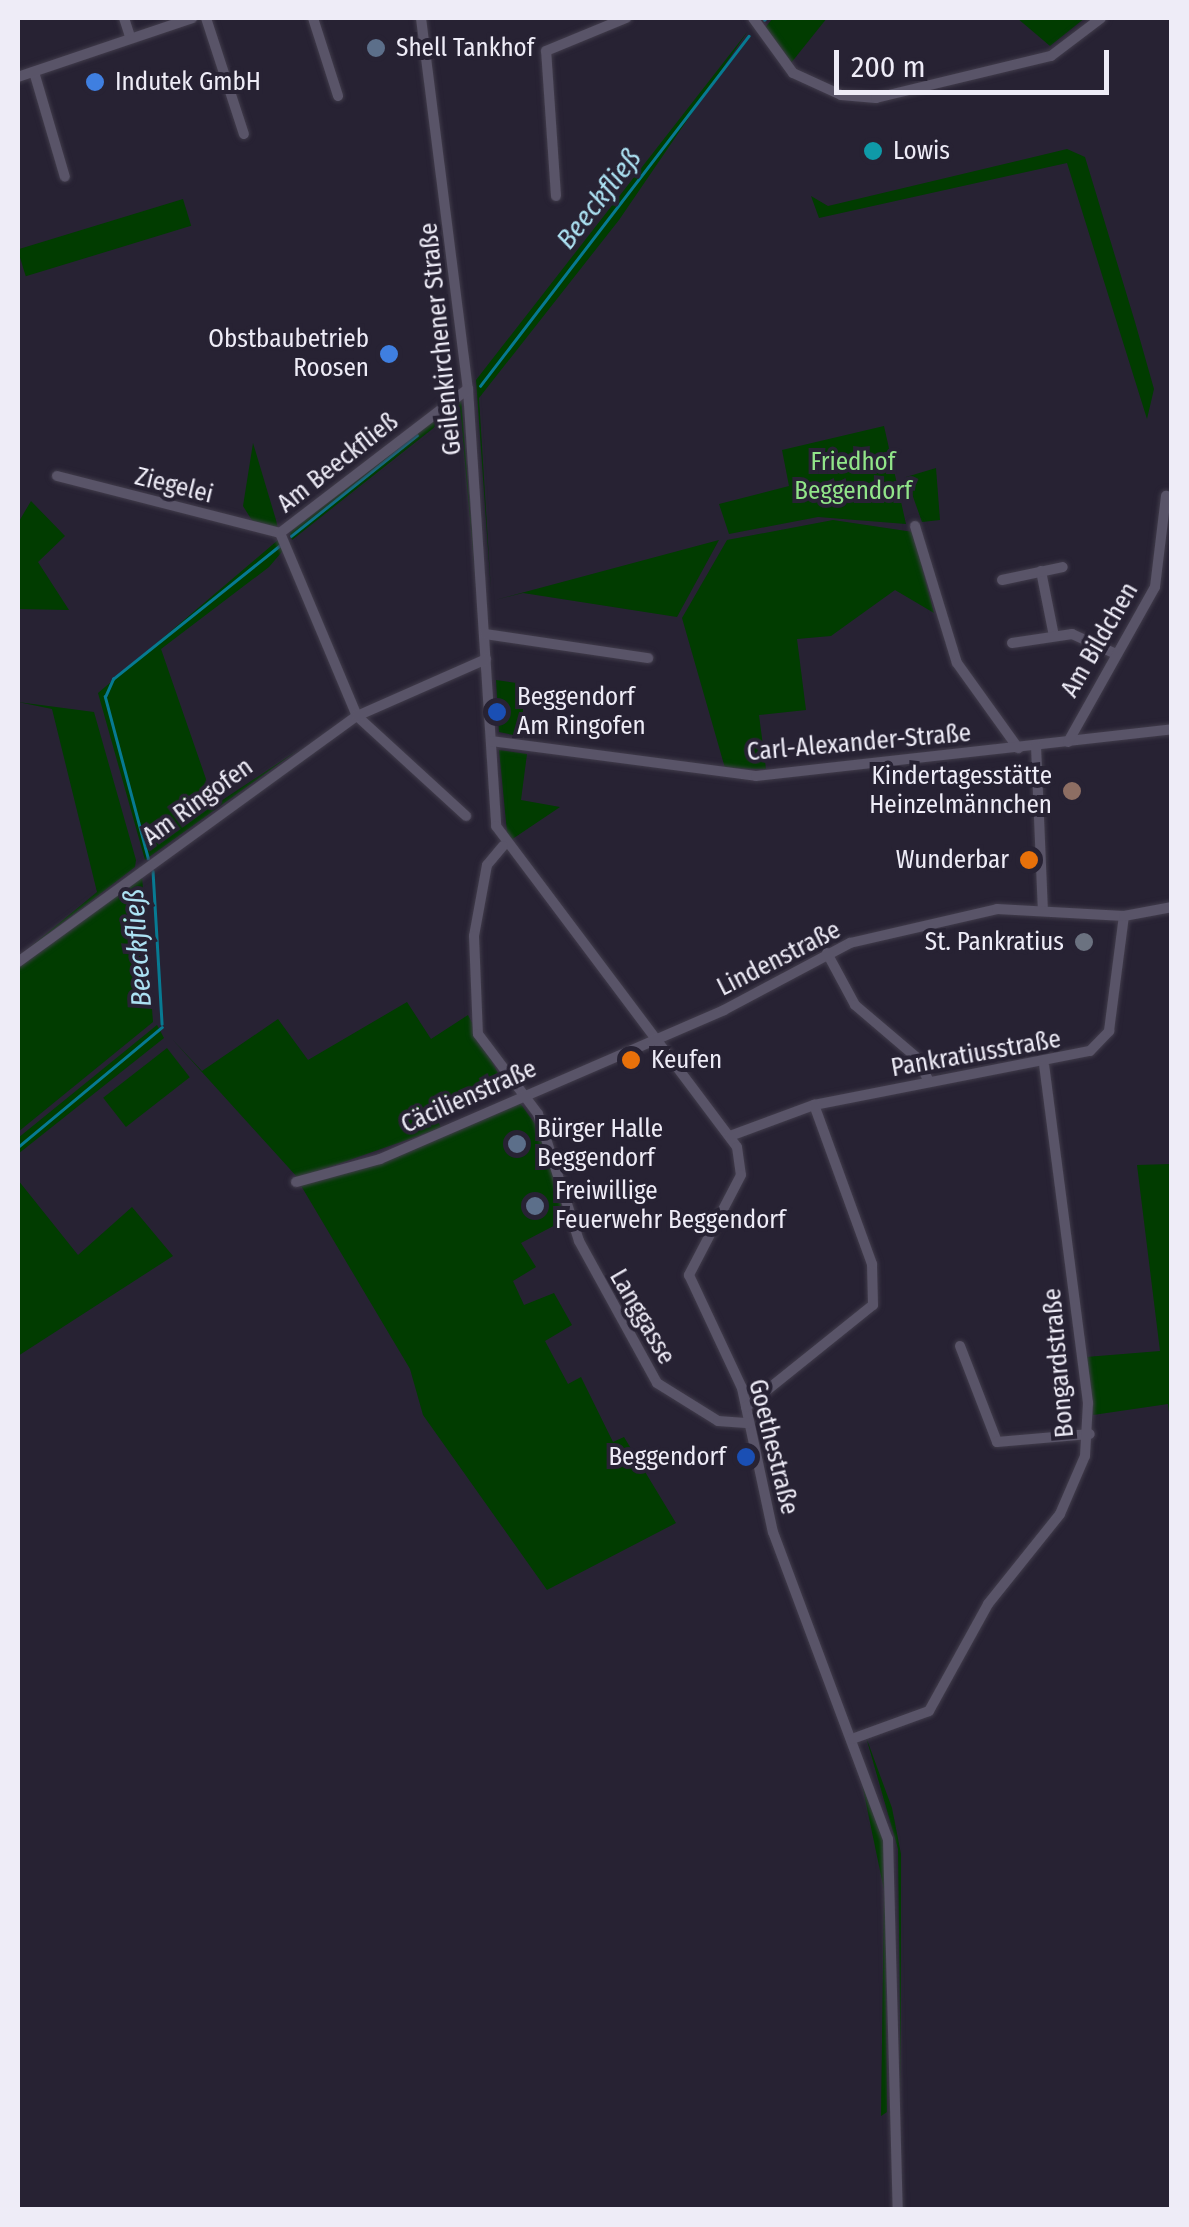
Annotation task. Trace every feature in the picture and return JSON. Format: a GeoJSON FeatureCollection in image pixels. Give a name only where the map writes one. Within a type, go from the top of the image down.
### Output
{"type":"FeatureCollection","features":[{"type":"Feature","properties":{"kind":"street"},"geometry":{"type":"LineString","coordinates":[[124,18],[130,38]]}},
{"type":"Feature","properties":{"kind":"street"},"geometry":{"type":"LineString","coordinates":[[18,77],[192,18]]}},
{"type":"Feature","properties":{"kind":"street"},"geometry":{"type":"LineString","coordinates":[[206,18],[244,134]]}},
{"type":"Feature","properties":{"kind":"street"},"geometry":{"type":"LineString","coordinates":[[313,18],[338,96]]}},
{"type":"Feature","properties":{"kind":"street","name":"Geilenkirchener Straße"},"geometry":{"type":"LineString","coordinates":[[421,18],[468,389],[486,659]]}},
{"type":"Feature","properties":{"kind":"street"},"geometry":{"type":"LineString","coordinates":[[556,196],[546,51],[626,18]]}},
{"type":"Feature","properties":{"kind":"street"},"geometry":{"type":"LineString","coordinates":[[752,18],[792,72],[841,96],[876,98],[1051,56],[1101,18]]}},
{"type":"Feature","properties":{"kind":"street"},"geometry":{"type":"LineString","coordinates":[[34,72],[65,177]]}},
{"type":"Feature","properties":{"kind":"street","name":"Am Beeckfließ"},"geometry":{"type":"LineString","coordinates":[[280,534],[468,389]]}},
{"type":"Feature","properties":{"kind":"street","name":"Ziegelei"},"geometry":{"type":"LineString","coordinates":[[57,476],[280,534]]}},
{"type":"Feature","properties":{"kind":"street","name":"Am Bildchen"},"geometry":{"type":"LineString","coordinates":[[1068,742],[1154,587],[1166,496]]}},
{"type":"Feature","properties":{"kind":"street"},"geometry":{"type":"LineString","coordinates":[[915,526],[957,663],[1018,748]]}},
{"type":"Feature","properties":{"kind":"street"},"geometry":{"type":"LineString","coordinates":[[280,534],[357,716],[466,816]]}},
{"type":"Feature","properties":{"kind":"street"},"geometry":{"type":"LineString","coordinates":[[1002,580],[1064,566]]}},
{"type":"Feature","properties":{"kind":"street"},"geometry":{"type":"LineString","coordinates":[[1041,572],[1054,636]]}},
{"type":"Feature","properties":{"kind":"street"},"geometry":{"type":"LineString","coordinates":[[485,634],[648,658]]}},
{"type":"Feature","properties":{"kind":"street"},"geometry":{"type":"LineString","coordinates":[[1012,643],[1083,636],[1116,654]]}},
{"type":"Feature","properties":{"kind":"street"},"geometry":{"type":"LineString","coordinates":[[486,659],[503,846]]}},
{"type":"Feature","properties":{"kind":"street","name":"Am Ringofen"},"geometry":{"type":"LineString","coordinates":[[18,962],[357,716],[486,659]]}},
{"type":"Feature","properties":{"kind":"street","name":"Carl-Alexander-Straße"},"geometry":{"type":"LineString","coordinates":[[491,741],[756,776],[1172,729]]}},
{"type":"Feature","properties":{"kind":"street"},"geometry":{"type":"LineString","coordinates":[[1036,746],[1043,911]]}},
{"type":"Feature","properties":{"kind":"street","name":"Goethestraße"},"geometry":{"type":"LineString","coordinates":[[503,846],[730,1136],[741,1175],[690,1275],[746,1407],[774,1532],[852,1738],[892,1864],[898,2210]]}},
{"type":"Feature","properties":{"kind":"street","name":"Langgasse"},"geometry":{"type":"LineString","coordinates":[[503,846],[483,880],[469,989],[478,1034],[524,1095],[554,1152],[579,1241],[646,1367],[689,1406],[725,1424],[749,1423]]}},
{"type":"Feature","properties":{"kind":"street","name":"Lindenstraße"},"geometry":{"type":"LineString","coordinates":[[653,1034],[740,1002],[827,953],[997,909],[1124,916],[1172,907]]}},
{"type":"Feature","properties":{"kind":"street","name":"Pankratiusstraße"},"geometry":{"type":"LineString","coordinates":[[730,1136],[814,1105],[928,1080],[1044,1066],[1090,1051],[1109,1031],[1124,916]]}},
{"type":"Feature","properties":{"kind":"street"},"geometry":{"type":"LineString","coordinates":[[827,953],[854,1005],[916,1057],[928,1080]]}},
{"type":"Feature","properties":{"kind":"street","name":"Cäcilienstraße"},"geometry":{"type":"LineString","coordinates":[[296,1182],[380,1160],[653,1034]]}},
{"type":"Feature","properties":{"kind":"street","name":"Bongardstraße"},"geometry":{"type":"LineString","coordinates":[[852,1738],[929,1711],[988,1604],[1060,1514],[1090,1434],[1044,1066]]}},
{"type":"Feature","properties":{"kind":"street"},"geometry":{"type":"LineString","coordinates":[[746,1407],[874,1306],[872,1264],[814,1105]]}},
{"type":"Feature","properties":{"kind":"street"},"geometry":{"type":"LineString","coordinates":[[960,1346],[997,1442],[1090,1434]]}},
{"type":"Feature","properties":{"kind":"green space"},"geometry":{"type":"Polygon","coordinates":[[[773,18],[827,18],[791,63],[764,29],[773,18]]]}},
{"type":"Feature","properties":{"kind":"green space"},"geometry":{"type":"Polygon","coordinates":[[[1017,18],[1085,18],[1050,46],[1017,18]]]}},
{"type":"Feature","properties":{"kind":"green space"},"geometry":{"type":"Polygon","coordinates":[[[748,31],[619,220],[479,398],[491,591],[476,380],[748,31]]]}},
{"type":"Feature","properties":{"kind":"green space"},"geometry":{"type":"Polygon","coordinates":[[[1067,149],[1085,157],[1135,322],[1154,389],[1147,419],[1067,163],[819,218],[811,196],[828,206],[1067,149]]]}},
{"type":"Feature","properties":{"kind":"green space"},"geometry":{"type":"Polygon","coordinates":[[[183,199],[191,226],[26,276],[18,249],[183,199]]]}},
{"type":"Feature","properties":{"kind":"green space"},"geometry":{"type":"Polygon","coordinates":[[[461,396],[477,597],[460,407],[292,540],[290,532],[461,396]]]}},
{"type":"Feature","properties":{"kind":"green space","name":"Friedhof Beggendorf"},"geometry":{"type":"Polygon","coordinates":[[[884,426],[906,524],[818,517],[729,534],[719,504],[789,486],[782,450],[884,426]]]}},
{"type":"Feature","properties":{"kind":"green space"},"geometry":{"type":"Polygon","coordinates":[[[253,443],[278,529],[253,522],[243,506],[253,443]]]}},
{"type":"Feature","properties":{"kind":"green space"},"geometry":{"type":"Polygon","coordinates":[[[936,468],[940,520],[922,522],[906,477],[936,468]]]}},
{"type":"Feature","properties":{"kind":"green space"},"geometry":{"type":"Polygon","coordinates":[[[31,501],[65,536],[38,562],[69,610],[18,609],[18,523],[31,501]]]}},
{"type":"Feature","properties":{"kind":"green space"},"geometry":{"type":"Polygon","coordinates":[[[833,520],[913,532],[934,613],[895,590],[831,636],[797,639],[806,710],[759,715],[766,769],[725,768],[682,618],[727,540],[833,520]]]}},
{"type":"Feature","properties":{"kind":"green space"},"geometry":{"type":"Polygon","coordinates":[[[278,540],[286,547],[269,567],[161,649],[215,805],[298,750],[145,860],[98,693],[278,540]]]}},
{"type":"Feature","properties":{"kind":"green space"},"geometry":{"type":"Polygon","coordinates":[[[719,540],[677,617],[523,593],[495,600],[719,540]]]}},
{"type":"Feature","properties":{"kind":"green space"},"geometry":{"type":"Polygon","coordinates":[[[496,680],[523,684],[523,737],[499,732],[496,680]]]}},
{"type":"Feature","properties":{"kind":"green space"},"geometry":{"type":"Polygon","coordinates":[[[18,702],[94,712],[136,860],[135,867],[18,957],[97,892],[52,709],[18,702]]]}},
{"type":"Feature","properties":{"kind":"green space"},"geometry":{"type":"Polygon","coordinates":[[[499,750],[527,754],[521,800],[560,807],[508,842],[499,750]]]}},
{"type":"Feature","properties":{"kind":"green space"},"geometry":{"type":"Polygon","coordinates":[[[142,876],[153,1022],[18,1132],[18,967],[142,876]]]}},
{"type":"Feature","properties":{"kind":"green space"},"geometry":{"type":"Polygon","coordinates":[[[407,1002],[431,1039],[468,1015],[498,1073],[433,1108],[441,1128],[298,1178],[172,1039],[202,1071],[278,1019],[308,1060],[407,1002]]]}},
{"type":"Feature","properties":{"kind":"green space"},"geometry":{"type":"Polygon","coordinates":[[[157,1025],[164,1038],[18,1154],[18,1138],[157,1025]]]}},
{"type":"Feature","properties":{"kind":"green space"},"geometry":{"type":"Polygon","coordinates":[[[167,1048],[190,1077],[126,1127],[103,1098],[167,1048]]]}},
{"type":"Feature","properties":{"kind":"green space"},"geometry":{"type":"Polygon","coordinates":[[[520,1103],[543,1135],[565,1220],[521,1243],[536,1267],[513,1281],[524,1305],[554,1293],[572,1325],[545,1341],[568,1384],[581,1377],[613,1442],[624,1437],[676,1523],[547,1590],[423,1415],[410,1369],[300,1184],[520,1103]]]}},
{"type":"Feature","properties":{"kind":"green space"},"geometry":{"type":"Polygon","coordinates":[[[1171,1164],[1171,1428],[1168,1404],[1093,1415],[1086,1357],[1160,1351],[1137,1165],[1171,1164]]]}},
{"type":"Feature","properties":{"kind":"green space"},"geometry":{"type":"Polygon","coordinates":[[[18,1180],[78,1255],[132,1207],[173,1256],[18,1356],[18,1180]]]}},
{"type":"Feature","properties":{"kind":"green space"},"geometry":{"type":"Polygon","coordinates":[[[866,1737],[892,1808],[901,1854],[901,2096],[898,1849],[866,1737]]]}},
{"type":"Feature","properties":{"kind":"green space"},"geometry":{"type":"Polygon","coordinates":[[[862,1784],[883,1839],[885,1865],[887,2112],[881,2116],[884,1890],[862,1784]]]}},
{"type":"Feature","properties":{"kind":"waterway","name":"Beeckfließ"},"geometry":{"type":"LineString","coordinates":[[480,386],[749,36]]}},
{"type":"Feature","properties":{"kind":"waterway","name":"Beeckfließ"},"geometry":{"type":"LineString","coordinates":[[291,536],[417,435]]}},
{"type":"Feature","properties":{"kind":"waterway","name":"Beeckfließ"},"geometry":{"type":"LineString","coordinates":[[148,859],[105,697],[113,679],[279,546]]}},
{"type":"Feature","properties":{"kind":"waterway","name":"Beeckfließ"},"geometry":{"type":"LineString","coordinates":[[153,871],[162,1024]]}},
{"type":"Feature","properties":{"kind":"waterway","name":"Beeckfließ"},"geometry":{"type":"LineString","coordinates":[[18,1147],[162,1027]]}},
{"type":"Feature","properties":{"kind":"place","name":"Shell Tankhof"},"geometry":{"type":"Point","coordinates":[376,48]}},
{"type":"Feature","properties":{"kind":"place","name":"Indutek GmbH"},"geometry":{"type":"Point","coordinates":[95,82]}},
{"type":"Feature","properties":{"kind":"place","name":"Lowis"},"geometry":{"type":"Point","coordinates":[873,151]}},
{"type":"Feature","properties":{"kind":"place","name":"Obstbaubetrieb Roosen"},"geometry":{"type":"Point","coordinates":[389,354]}},
{"type":"Feature","properties":{"kind":"place","name":"Beggendorf Am Ringofen"},"geometry":{"type":"Point","coordinates":[497,712]}},
{"type":"Feature","properties":{"kind":"place","name":"Kindertagesstätte Heinzelmännchen"},"geometry":{"type":"Point","coordinates":[1072,791]}},
{"type":"Feature","properties":{"kind":"place","name":"Wunderbar"},"geometry":{"type":"Point","coordinates":[1029,860]}},
{"type":"Feature","properties":{"kind":"place","name":"St. Pankratius"},"geometry":{"type":"Point","coordinates":[1084,942]}},
{"type":"Feature","properties":{"kind":"place","name":"Keufen"},"geometry":{"type":"Point","coordinates":[631,1060]}},
{"type":"Feature","properties":{"kind":"place","name":"Bürger Halle Beggendorf"},"geometry":{"type":"Point","coordinates":[517,1144]}},
{"type":"Feature","properties":{"kind":"place","name":"Freiwillige Feuerwehr Beggendorf"},"geometry":{"type":"Point","coordinates":[535,1206]}},
{"type":"Feature","properties":{"kind":"place","name":"Beggendorf"},"geometry":{"type":"Point","coordinates":[746,1457]}}]}
